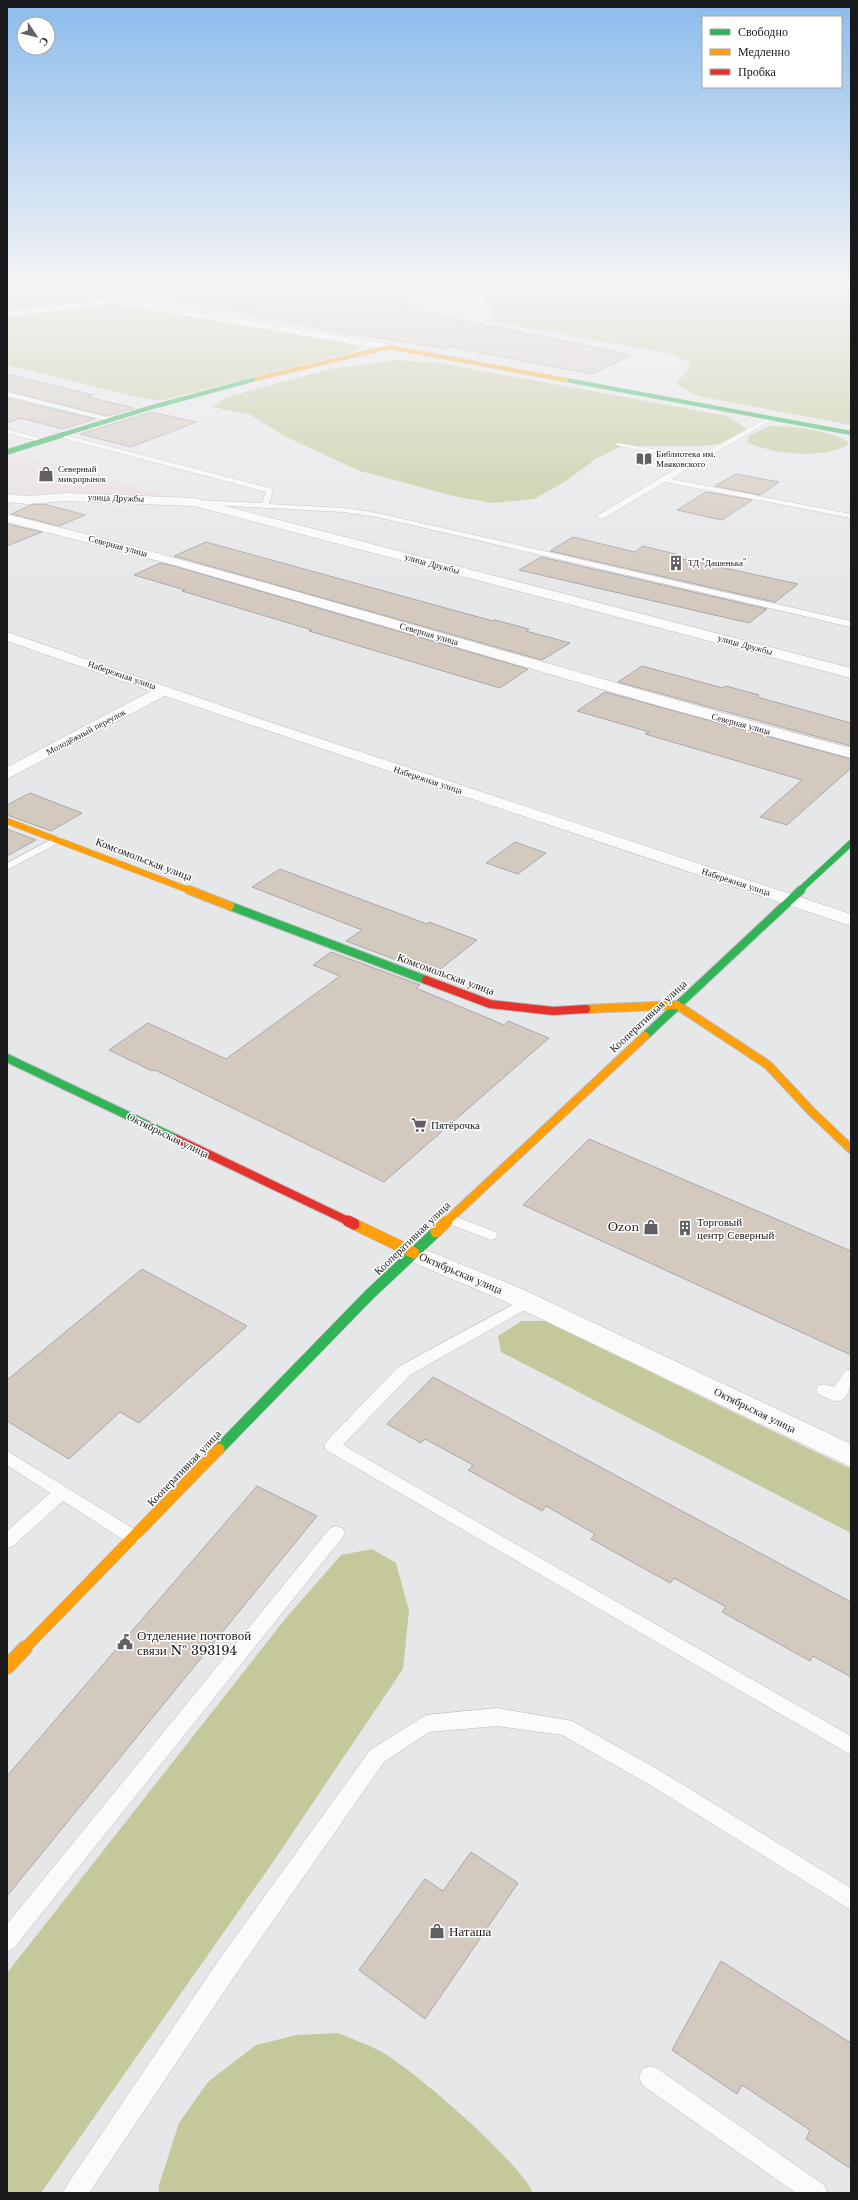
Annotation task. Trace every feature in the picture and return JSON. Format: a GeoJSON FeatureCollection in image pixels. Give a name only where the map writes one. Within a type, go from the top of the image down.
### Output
{"type":"FeatureCollection","features":[{"type":"Feature","properties":{"kind":"street"},"geometry":{"type":"LineString","coordinates":[[7,452],[108,419],[237,385]]}},
{"type":"Feature","properties":{"kind":"street"},"geometry":{"type":"LineString","coordinates":[[592,385],[851,433]]}},
{"type":"Feature","properties":{"kind":"street","name":"улица Дружбы"},"geometry":{"type":"LineString","coordinates":[[7,498],[27,500],[65,497],[194,502],[851,673]]}},
{"type":"Feature","properties":{"kind":"street","name":"Северная улица"},"geometry":{"type":"LineString","coordinates":[[7,518],[186,564],[668,704],[851,753]]}},
{"type":"Feature","properties":{"kind":"street","name":"Набережная улица"},"geometry":{"type":"LineString","coordinates":[[7,636],[246,719],[851,920]]}},
{"type":"Feature","properties":{"kind":"street","name":"Молодёжный переулок"},"geometry":{"type":"LineString","coordinates":[[7,774],[164,690]]}},
{"type":"Feature","properties":{"kind":"street","name":"Комсомольская улица"},"geometry":{"type":"LineString","coordinates":[[7,820],[490,1004],[553,1011],[677,1005]]}},
{"type":"Feature","properties":{"kind":"street","name":"Кооперативная улица"},"geometry":{"type":"LineString","coordinates":[[7,1667],[369,1295],[851,843]]}},
{"type":"Feature","properties":{"kind":"street"},"geometry":{"type":"LineString","coordinates":[[677,1005],[768,1065],[811,1111],[851,1149]]}},
{"type":"Feature","properties":{"kind":"street","name":"Октябрьская улица"},"geometry":{"type":"LineString","coordinates":[[7,1058],[414,1253],[526,1302],[851,1456]]}},
{"type":"Feature","properties":{"kind":"lane"},"geometry":{"type":"LineString","coordinates":[[7,394],[108,419]]}},
{"type":"Feature","properties":{"kind":"lane"},"geometry":{"type":"LineString","coordinates":[[599,516],[771,418]]}},
{"type":"Feature","properties":{"kind":"lane"},"geometry":{"type":"LineString","coordinates":[[7,432],[40,440]]}},
{"type":"Feature","properties":{"kind":"lane"},"geometry":{"type":"LineString","coordinates":[[57,435],[270,491],[265,506]]}},
{"type":"Feature","properties":{"kind":"lane"},"geometry":{"type":"LineString","coordinates":[[618,444],[698,459]]}},
{"type":"Feature","properties":{"kind":"lane"},"geometry":{"type":"LineString","coordinates":[[662,480],[851,516]]}},
{"type":"Feature","properties":{"kind":"lane"},"geometry":{"type":"LineString","coordinates":[[194,502],[344,510],[377,514],[851,624]]}},
{"type":"Feature","properties":{"kind":"lane"},"geometry":{"type":"LineString","coordinates":[[7,867],[58,839]]}},
{"type":"Feature","properties":{"kind":"lane"},"geometry":{"type":"LineString","coordinates":[[449,1219],[491,1235]]}},
{"type":"Feature","properties":{"kind":"lane"},"geometry":{"type":"LineString","coordinates":[[526,1302],[404,1371],[332,1446],[851,1746]]}},
{"type":"Feature","properties":{"kind":"lane"},"geometry":{"type":"LineString","coordinates":[[824,1390],[837,1396],[851,1375]]}},
{"type":"Feature","properties":{"kind":"lane"},"geometry":{"type":"LineString","coordinates":[[7,1457],[133,1537]]}},
{"type":"Feature","properties":{"kind":"lane"},"geometry":{"type":"LineString","coordinates":[[7,1541],[62,1492]]}},
{"type":"Feature","properties":{"kind":"lane"},"geometry":{"type":"LineString","coordinates":[[7,1941],[336,1534]]}},
{"type":"Feature","properties":{"kind":"lane"},"geometry":{"type":"LineString","coordinates":[[75,2193],[226,1969],[377,1756],[426,1724],[497,1717],[565,1727],[657,1779],[851,1900]]}},
{"type":"Feature","properties":{"kind":"lane"},"geometry":{"type":"LineString","coordinates":[[650,2077],[816,2193]]}},
{"type":"Feature","properties":{"kind":"shaded area","name":"Северный микрорынок"},"geometry":{"type":"Polygon","coordinates":[[[7,452],[165,495],[154,500],[27,500],[7,508],[7,452]]]}},
{"type":"Feature","properties":{"kind":"green space"},"geometry":{"type":"Polygon","coordinates":[[[87,385],[223,385],[162,400],[145,399],[87,385]]]}},
{"type":"Feature","properties":{"kind":"green space"},"geometry":{"type":"Polygon","coordinates":[[[273,385],[557,385],[727,416],[747,429],[719,444],[698,446],[623,446],[597,458],[566,481],[534,499],[492,503],[454,496],[360,471],[284,436],[251,415],[213,407],[224,398],[273,385]]]}},
{"type":"Feature","properties":{"kind":"green space"},"geometry":{"type":"Polygon","coordinates":[[[677,385],[851,385],[851,425],[698,396],[677,385]]]}},
{"type":"Feature","properties":{"kind":"green space"},"geometry":{"type":"Polygon","coordinates":[[[770,426],[800,428],[831,434],[848,442],[848,445],[826,452],[798,453],[771,450],[759,447],[747,441],[750,435],[770,426]]]}},
{"type":"Feature","properties":{"kind":"green space"},"geometry":{"type":"Polygon","coordinates":[[[522,1321],[545,1321],[851,1469],[851,1533],[501,1352],[498,1336],[522,1321]]]}},
{"type":"Feature","properties":{"kind":"green space"},"geometry":{"type":"Polygon","coordinates":[[[372,1549],[396,1563],[409,1611],[403,1669],[273,1862],[41,2193],[7,2193],[7,1973],[286,1618],[341,1555],[372,1549]]]}},
{"type":"Feature","properties":{"kind":"green space"},"geometry":{"type":"Polygon","coordinates":[[[338,2033],[380,2051],[416,2076],[464,2117],[508,2160],[524,2178],[533,2193],[159,2193],[159,2185],[179,2123],[208,2082],[256,2045],[297,2035],[338,2033]]]}},
{"type":"Feature","properties":{"kind":"building"},"geometry":{"type":"Polygon","coordinates":[[[7,385],[51,385],[93,395],[88,397],[134,408],[107,416],[7,391],[7,385]]]}},
{"type":"Feature","properties":{"kind":"building"},"geometry":{"type":"Polygon","coordinates":[[[7,398],[95,419],[63,429],[21,418],[7,423],[7,398]]]}},
{"type":"Feature","properties":{"kind":"building"},"geometry":{"type":"Polygon","coordinates":[[[152,412],[196,422],[131,447],[80,434],[152,412]]]}},
{"type":"Feature","properties":{"kind":"building"},"geometry":{"type":"Polygon","coordinates":[[[736,474],[779,482],[760,495],[715,486],[736,474]]]}},
{"type":"Feature","properties":{"kind":"building"},"geometry":{"type":"Polygon","coordinates":[[[706,492],[752,500],[722,520],[677,510],[706,492]]]}},
{"type":"Feature","properties":{"kind":"building"},"geometry":{"type":"Polygon","coordinates":[[[44,504],[85,515],[59,526],[11,514],[31,505],[44,504]]]}},
{"type":"Feature","properties":{"kind":"building"},"geometry":{"type":"Polygon","coordinates":[[[7,524],[42,532],[7,546],[7,524]]]}},
{"type":"Feature","properties":{"kind":"building"},"geometry":{"type":"Polygon","coordinates":[[[573,537],[635,552],[643,546],[679,555],[674,557],[798,584],[775,602],[550,551],[573,537]]]}},
{"type":"Feature","properties":{"kind":"building"},"geometry":{"type":"Polygon","coordinates":[[[206,542],[493,621],[495,620],[529,629],[526,631],[570,643],[542,660],[174,556],[206,542]]]}},
{"type":"Feature","properties":{"kind":"building"},"geometry":{"type":"Polygon","coordinates":[[[541,557],[767,609],[749,623],[519,570],[541,557]]]}},
{"type":"Feature","properties":{"kind":"building"},"geometry":{"type":"Polygon","coordinates":[[[160,563],[528,669],[500,688],[309,631],[312,630],[134,575],[160,563]]]}},
{"type":"Feature","properties":{"kind":"building"},"geometry":{"type":"Polygon","coordinates":[[[642,666],[723,688],[726,686],[759,695],[757,697],[851,723],[851,746],[618,682],[642,666]]]}},
{"type":"Feature","properties":{"kind":"building"},"geometry":{"type":"Polygon","coordinates":[[[605,692],[851,759],[851,768],[787,825],[760,817],[802,780],[645,734],[649,732],[577,711],[605,692]]]}},
{"type":"Feature","properties":{"kind":"building"},"geometry":{"type":"Polygon","coordinates":[[[30,793],[82,813],[51,831],[7,815],[7,805],[30,793]]]}},
{"type":"Feature","properties":{"kind":"building"},"geometry":{"type":"Polygon","coordinates":[[[7,829],[36,840],[7,856],[7,829]]]}},
{"type":"Feature","properties":{"kind":"building"},"geometry":{"type":"Polygon","coordinates":[[[515,842],[546,853],[518,874],[486,863],[515,842]]]}},
{"type":"Feature","properties":{"kind":"building"},"geometry":{"type":"Polygon","coordinates":[[[280,869],[427,924],[429,922],[477,940],[434,974],[346,941],[362,930],[252,887],[280,869]]]}},
{"type":"Feature","properties":{"kind":"building"},"geometry":{"type":"Polygon","coordinates":[[[331,952],[420,985],[416,988],[504,1025],[508,1021],[549,1038],[384,1182],[155,1070],[152,1071],[109,1050],[148,1023],[226,1059],[340,976],[313,965],[331,952]]]}},
{"type":"Feature","properties":{"kind":"building","name":"Торговый центр Северный"},"geometry":{"type":"Polygon","coordinates":[[[589,1139],[851,1251],[851,1355],[523,1205],[589,1139]]]}},
{"type":"Feature","properties":{"kind":"building"},"geometry":{"type":"Polygon","coordinates":[[[142,1269],[247,1326],[139,1423],[120,1412],[69,1459],[7,1421],[7,1380],[142,1269]]]}},
{"type":"Feature","properties":{"kind":"building"},"geometry":{"type":"Polygon","coordinates":[[[433,1377],[851,1602],[851,1677],[813,1656],[810,1661],[722,1612],[726,1607],[674,1578],[670,1583],[591,1539],[595,1534],[546,1506],[542,1511],[468,1470],[473,1465],[425,1439],[421,1443],[387,1424],[433,1377]]]}},
{"type":"Feature","properties":{"kind":"building"},"geometry":{"type":"Polygon","coordinates":[[[257,1486],[317,1516],[7,1896],[7,1776],[257,1486]]]}},
{"type":"Feature","properties":{"kind":"building","name":"Наташа"},"geometry":{"type":"Polygon","coordinates":[[[471,1852],[518,1883],[425,2019],[359,1970],[425,1879],[443,1891],[471,1852]]]}},
{"type":"Feature","properties":{"kind":"building"},"geometry":{"type":"Polygon","coordinates":[[[721,1961],[851,2043],[851,2169],[806,2139],[810,2130],[742,2085],[737,2094],[672,2050],[721,1961]]]}},
{"type":"Feature","properties":{"kind":"traffic: fast"},"geometry":{"type":"LineString","coordinates":[[7,452],[149,408],[235,385]]}},
{"type":"Feature","properties":{"kind":"traffic: fast"},"geometry":{"type":"LineString","coordinates":[[591,385],[851,433]]}},
{"type":"Feature","properties":{"kind":"traffic: fast"},"geometry":{"type":"LineString","coordinates":[[645,1036],[851,843]]}},
{"type":"Feature","properties":{"kind":"traffic: fast"},"geometry":{"type":"LineString","coordinates":[[230,906],[426,980]]}},
{"type":"Feature","properties":{"kind":"traffic: fast"},"geometry":{"type":"LineString","coordinates":[[7,1058],[177,1139]]}},
{"type":"Feature","properties":{"kind":"traffic: fast"},"geometry":{"type":"LineString","coordinates":[[219,1449],[369,1295],[436,1232]]}},
{"type":"Feature","properties":{"kind":"traffic: slow"},"geometry":{"type":"LineString","coordinates":[[7,821],[230,906]]}},
{"type":"Feature","properties":{"kind":"traffic: slow"},"geometry":{"type":"LineString","coordinates":[[586,1009],[677,1005],[768,1065],[811,1111],[851,1149]]}},
{"type":"Feature","properties":{"kind":"traffic: slow"},"geometry":{"type":"LineString","coordinates":[[436,1232],[645,1036]]}},
{"type":"Feature","properties":{"kind":"traffic: slow"},"geometry":{"type":"LineString","coordinates":[[354,1224],[414,1253]]}},
{"type":"Feature","properties":{"kind":"traffic: slow"},"geometry":{"type":"LineString","coordinates":[[7,1667],[219,1449]]}},
{"type":"Feature","properties":{"kind":"traffic: jam"},"geometry":{"type":"LineString","coordinates":[[426,980],[490,1004],[553,1011],[586,1009]]}},
{"type":"Feature","properties":{"kind":"traffic: jam"},"geometry":{"type":"LineString","coordinates":[[177,1139],[354,1224]]}},
{"type":"Feature","properties":{"kind":"place","name":"Библиотека им. Маяковского"},"geometry":{"type":"Point","coordinates":[644,459]}},
{"type":"Feature","properties":{"kind":"place","name":"Северный микрорынок"},"geometry":{"type":"Point","coordinates":[46,474]}},
{"type":"Feature","properties":{"kind":"place","name":"ТД \"Дашенька\""},"geometry":{"type":"Point","coordinates":[676,563]}},
{"type":"Feature","properties":{"kind":"place","name":"Пятёрочка"},"geometry":{"type":"Point","coordinates":[419,1125]}},
{"type":"Feature","properties":{"kind":"place","name":"Ozon"},"geometry":{"type":"Point","coordinates":[651,1227]}},
{"type":"Feature","properties":{"kind":"place","name":"Торговый центр Северный"},"geometry":{"type":"Point","coordinates":[685,1228]}},
{"type":"Feature","properties":{"kind":"place","name":"Отделение почтовой связи № 393194"},"geometry":{"type":"Point","coordinates":[125,1642]}},
{"type":"Feature","properties":{"kind":"place","name":"Наташа"},"geometry":{"type":"Point","coordinates":[437,1931]}}]}
